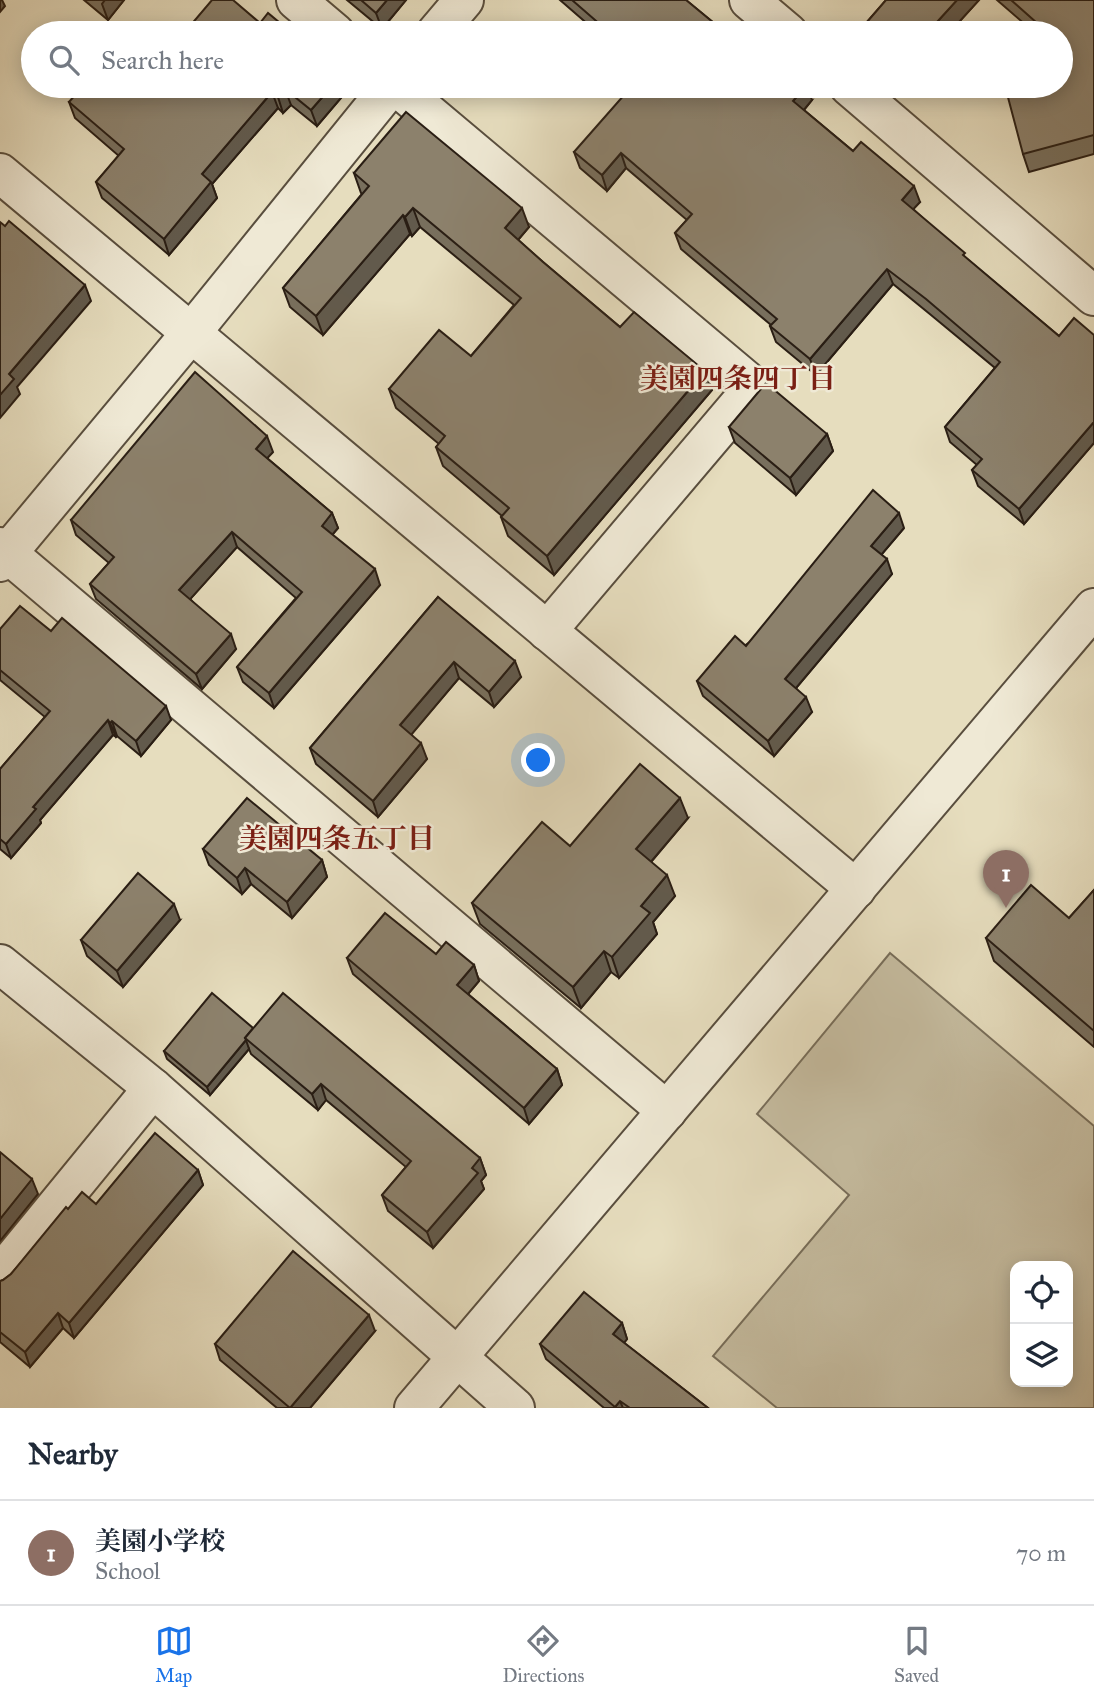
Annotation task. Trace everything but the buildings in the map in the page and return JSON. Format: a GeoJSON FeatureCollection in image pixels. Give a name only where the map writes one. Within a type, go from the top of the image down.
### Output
{"type":"FeatureCollection","features":[{"type":"Feature","properties":{"kind":"street"},"geometry":{"type":"LineString","coordinates":[[296,0],[321,21]]}},
{"type":"Feature","properties":{"kind":"street"},"geometry":{"type":"LineString","coordinates":[[446,21],[464,0]]}},
{"type":"Feature","properties":{"kind":"street"},"geometry":{"type":"LineString","coordinates":[[750,0],[774,21]]}},
{"type":"Feature","properties":{"kind":"street"},"geometry":{"type":"LineString","coordinates":[[383,98],[191,333],[3,554],[667,1111]]}},
{"type":"Feature","properties":{"kind":"street"},"geometry":{"type":"LineString","coordinates":[[407,98],[754,387],[547,631]]}},
{"type":"Feature","properties":{"kind":"street"},"geometry":{"type":"LineString","coordinates":[[863,98],[1094,296]]}},
{"type":"Feature","properties":{"kind":"street"},"geometry":{"type":"LineString","coordinates":[[0,173],[856,889]]}},
{"type":"Feature","properties":{"kind":"street"},"geometry":{"type":"LineString","coordinates":[[414,1408],[1094,608]]}},
{"type":"Feature","properties":{"kind":"street"},"geometry":{"type":"LineString","coordinates":[[0,964],[153,1088],[515,1408]]}},
{"type":"Feature","properties":{"kind":"street"},"geometry":{"type":"LineString","coordinates":[[0,1275],[153,1088]]}},
{"type":"Feature","properties":{"kind":"shaded area"},"geometry":{"type":"Polygon","coordinates":[[[890,953],[1094,1126],[1094,1408],[777,1408],[713,1356],[849,1195],[757,1114],[890,953]]]}},
{"type":"Feature","properties":{"kind":"place","name":"美園小学校"},"geometry":{"type":"Point","coordinates":[1006,908]}},
{"type":"Feature","properties":{"kind":"district","name":"美園四条四丁目"},"geometry":{"type":"Point","coordinates":[738,378]}},
{"type":"Feature","properties":{"kind":"district","name":"美園四条五丁目"},"geometry":{"type":"Point","coordinates":[337,838]}}]}
